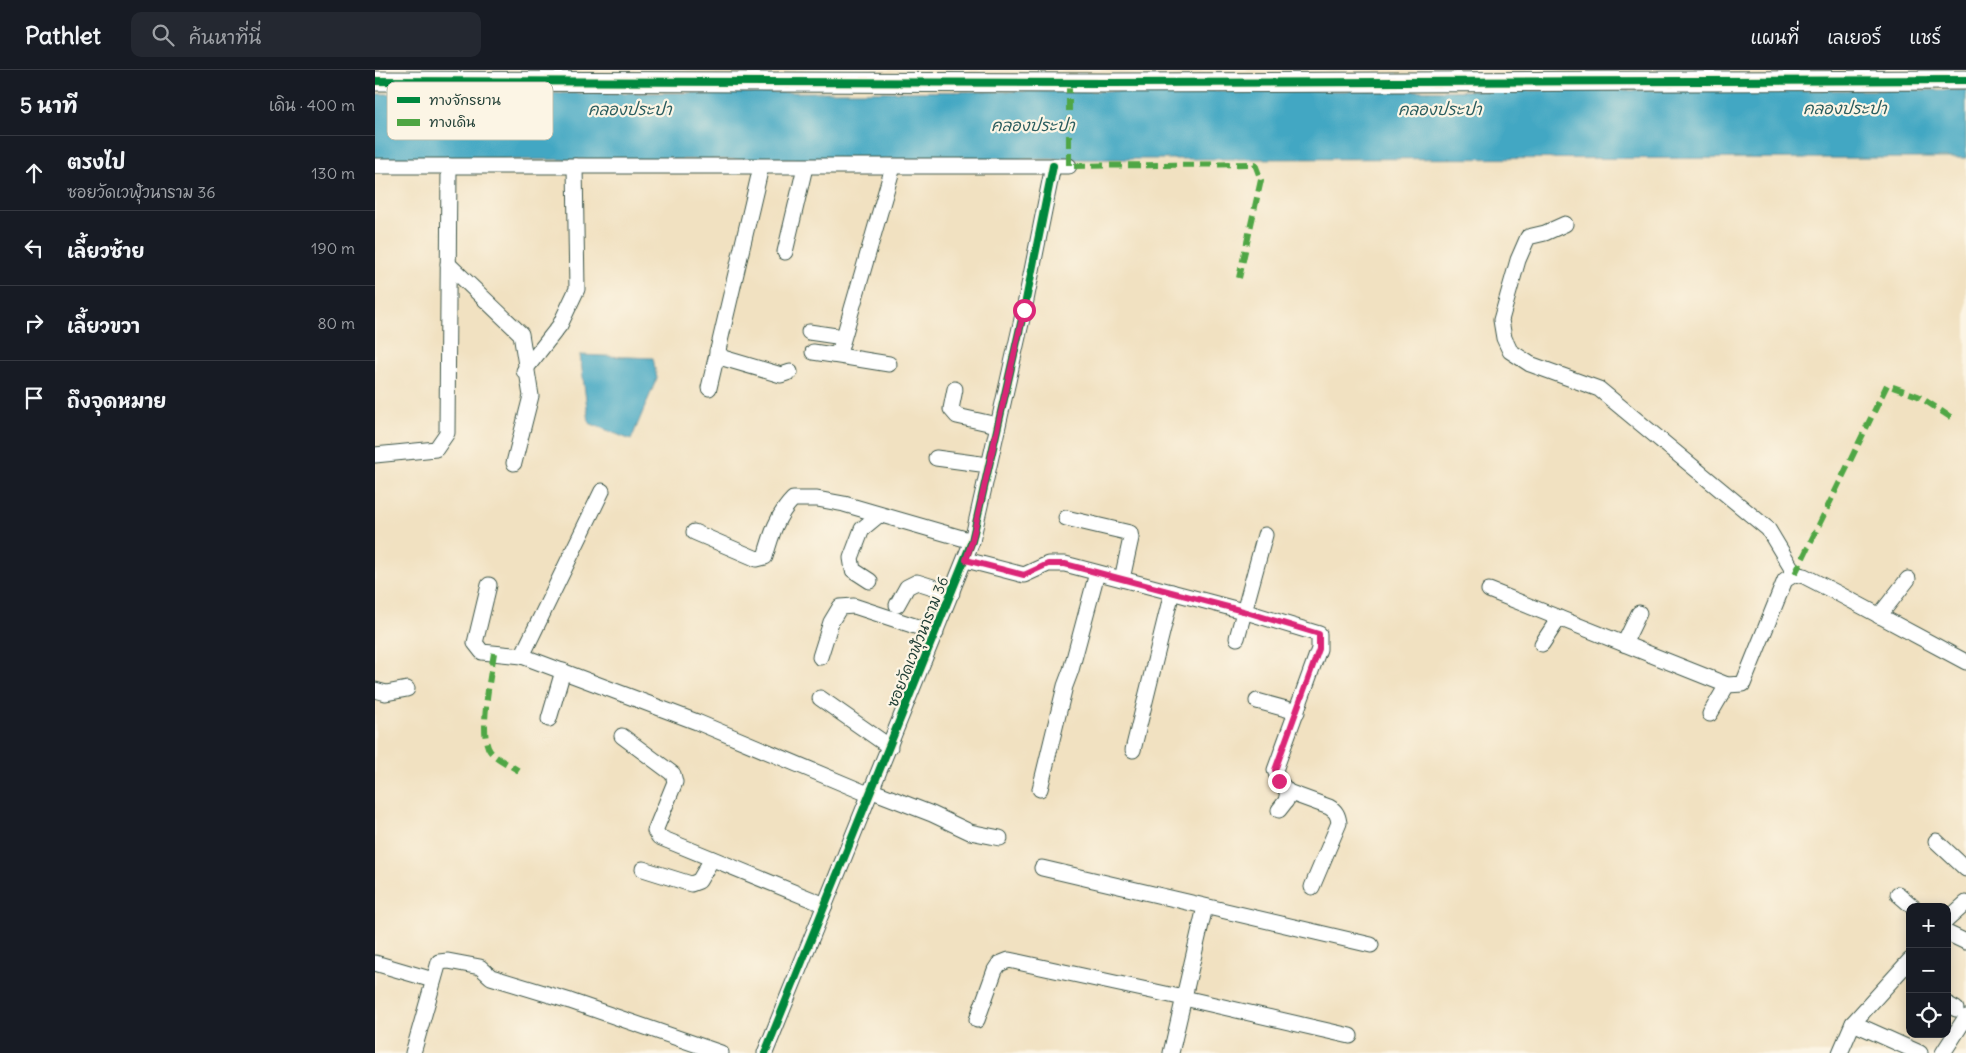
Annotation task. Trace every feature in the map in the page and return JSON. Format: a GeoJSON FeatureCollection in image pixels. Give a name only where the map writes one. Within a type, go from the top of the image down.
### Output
{"type":"FeatureCollection","features":[{"type":"Feature","properties":{"kind":"street"},"geometry":{"type":"LineString","coordinates":[[375,81],[520,76],[1100,76],[1966,80]]}},
{"type":"Feature","properties":{"kind":"street"},"geometry":{"type":"LineString","coordinates":[[375,166],[1069,166]]}},
{"type":"Feature","properties":{"kind":"street"},"geometry":{"type":"LineString","coordinates":[[375,455],[436,449],[447,433],[449,166]]}},
{"type":"Feature","properties":{"kind":"street"},"geometry":{"type":"LineString","coordinates":[[525,369],[560,324],[577,290],[575,166]]}},
{"type":"Feature","properties":{"kind":"street","name":"ซอยวัดเวฬุวนาราม 36"},"geometry":{"type":"LineString","coordinates":[[765,1053],[869,792],[890,747],[966,560],[972,541],[1024,310],[1053,166]]}},
{"type":"Feature","properties":{"kind":"street"},"geometry":{"type":"LineString","coordinates":[[709,388],[761,167]]}},
{"type":"Feature","properties":{"kind":"street"},"geometry":{"type":"LineString","coordinates":[[785,252],[805,167]]}},
{"type":"Feature","properties":{"kind":"street"},"geometry":{"type":"LineString","coordinates":[[833,355],[841,350],[843,337],[893,167]]}},
{"type":"Feature","properties":{"kind":"street"},"geometry":{"type":"LineString","coordinates":[[1565,224],[1545,233],[1529,237],[1518,260],[1501,320],[1504,338],[1510,351],[1530,364],[1599,389],[1768,529],[1795,574]]}},
{"type":"Feature","properties":{"kind":"street"},"geometry":{"type":"LineString","coordinates":[[448,264],[521,334],[525,369],[531,396],[514,463]]}},
{"type":"Feature","properties":{"kind":"street"},"geometry":{"type":"LineString","coordinates":[[809,332],[843,337]]}},
{"type":"Feature","properties":{"kind":"street"},"geometry":{"type":"LineString","coordinates":[[717,351],[723,358],[781,375],[790,372]]}},
{"type":"Feature","properties":{"kind":"street"},"geometry":{"type":"LineString","coordinates":[[813,352],[889,364]]}},
{"type":"Feature","properties":{"kind":"street"},"geometry":{"type":"LineString","coordinates":[[955,389],[951,409],[957,416],[997,425]]}},
{"type":"Feature","properties":{"kind":"street"},"geometry":{"type":"LineString","coordinates":[[935,458],[988,466]]}},
{"type":"Feature","properties":{"kind":"street"},"geometry":{"type":"LineString","coordinates":[[522,656],[603,491]]}},
{"type":"Feature","properties":{"kind":"street"},"geometry":{"type":"LineString","coordinates":[[694,532],[757,559],[765,557],[783,509],[793,499],[817,499],[844,504],[972,541]]}},
{"type":"Feature","properties":{"kind":"street"},"geometry":{"type":"LineString","coordinates":[[870,581],[853,570],[851,558],[862,529],[879,515]]}},
{"type":"Feature","properties":{"kind":"street"},"geometry":{"type":"LineString","coordinates":[[1067,518],[1130,533],[1131,538],[1123,579]]}},
{"type":"Feature","properties":{"kind":"street"},"geometry":{"type":"LineString","coordinates":[[1237,638],[1265,535]]}},
{"type":"Feature","properties":{"kind":"street"},"geometry":{"type":"LineString","coordinates":[[966,560],[1024,575],[1048,564],[1065,564],[1243,611],[1319,634],[1319,649],[1275,770],[1279,781],[1288,792],[1329,807],[1339,817],[1339,822],[1313,886]]}},
{"type":"Feature","properties":{"kind":"street"},"geometry":{"type":"LineString","coordinates":[[1040,789],[1065,686],[1097,573]]}},
{"type":"Feature","properties":{"kind":"street"},"geometry":{"type":"LineString","coordinates":[[1489,590],[1559,618],[1631,627],[1727,685],[1743,684],[1785,580],[1795,574],[1804,576],[1966,662]]}},
{"type":"Feature","properties":{"kind":"street"},"geometry":{"type":"LineString","coordinates":[[1879,616],[1908,579]]}},
{"type":"Feature","properties":{"kind":"street"},"geometry":{"type":"LineString","coordinates":[[897,605],[907,587],[917,582],[952,593]]}},
{"type":"Feature","properties":{"kind":"street"},"geometry":{"type":"LineString","coordinates":[[489,585],[475,643],[482,652],[522,656],[697,722],[869,792],[932,814],[970,832],[1000,838]]}},
{"type":"Feature","properties":{"kind":"street"},"geometry":{"type":"LineString","coordinates":[[1133,750],[1172,592]]}},
{"type":"Feature","properties":{"kind":"street"},"geometry":{"type":"LineString","coordinates":[[820,657],[831,622],[840,606],[855,606],[936,633]]}},
{"type":"Feature","properties":{"kind":"street"},"geometry":{"type":"LineString","coordinates":[[1542,644],[1559,618]]}},
{"type":"Feature","properties":{"kind":"street"},"geometry":{"type":"LineString","coordinates":[[549,719],[563,671]]}},
{"type":"Feature","properties":{"kind":"street"},"geometry":{"type":"LineString","coordinates":[[1710,714],[1727,685]]}},
{"type":"Feature","properties":{"kind":"street"},"geometry":{"type":"LineString","coordinates":[[375,690],[386,693],[407,689]]}},
{"type":"Feature","properties":{"kind":"street"},"geometry":{"type":"LineString","coordinates":[[820,698],[890,747]]}},
{"type":"Feature","properties":{"kind":"street"},"geometry":{"type":"LineString","coordinates":[[1257,701],[1297,712]]}},
{"type":"Feature","properties":{"kind":"street"},"geometry":{"type":"LineString","coordinates":[[622,736],[673,774],[675,782],[655,830],[659,836],[825,905]]}},
{"type":"Feature","properties":{"kind":"street"},"geometry":{"type":"LineString","coordinates":[[1279,810],[1286,801],[1288,792]]}},
{"type":"Feature","properties":{"kind":"street"},"geometry":{"type":"LineString","coordinates":[[1936,841],[1966,869]]}},
{"type":"Feature","properties":{"kind":"street"},"geometry":{"type":"LineString","coordinates":[[643,869],[691,884],[699,881],[712,859]]}},
{"type":"Feature","properties":{"kind":"street"},"geometry":{"type":"LineString","coordinates":[[1042,868],[1371,945]]}},
{"type":"Feature","properties":{"kind":"street"},"geometry":{"type":"LineString","coordinates":[[1898,894],[1908,903]]}},
{"type":"Feature","properties":{"kind":"street"},"geometry":{"type":"LineString","coordinates":[[1951,916],[1966,902]]}},
{"type":"Feature","properties":{"kind":"street"},"geometry":{"type":"LineString","coordinates":[[1171,1053],[1205,906]]}},
{"type":"Feature","properties":{"kind":"street"},"geometry":{"type":"LineString","coordinates":[[1951,934],[1966,942]]}},
{"type":"Feature","properties":{"kind":"street"},"geometry":{"type":"LineString","coordinates":[[413,1053],[439,962],[448,960],[480,967],[491,977],[570,1001],[721,1053]]}},
{"type":"Feature","properties":{"kind":"street"},"geometry":{"type":"LineString","coordinates":[[977,1020],[995,970],[999,964],[1009,960],[1350,1036]]}},
{"type":"Feature","properties":{"kind":"street"},"geometry":{"type":"LineString","coordinates":[[375,963],[433,980]]}},
{"type":"Feature","properties":{"kind":"street"},"geometry":{"type":"LineString","coordinates":[[1840,1053],[1853,1023],[1903,978]]}},
{"type":"Feature","properties":{"kind":"street"},"geometry":{"type":"LineString","coordinates":[[1943,1053],[1956,1010]]}},
{"type":"Feature","properties":{"kind":"street"},"geometry":{"type":"LineString","coordinates":[[1853,1023],[1920,1053]]}},
{"type":"Feature","properties":{"kind":"water","name":"คลองประปา"},"geometry":{"type":"Polygon","coordinates":[[[1966,90],[1966,158],[375,160],[375,94],[387,94],[387,140],[553,140],[553,93],[1966,90]]]}},
{"type":"Feature","properties":{"kind":"water"},"geometry":{"type":"Polygon","coordinates":[[[580,355],[653,358],[657,378],[631,440],[589,423],[580,355]]]}},
{"type":"Feature","properties":{"kind":"marked path"},"geometry":{"type":"LineString","coordinates":[[1069,81],[1069,166],[1255,164],[1261,180],[1239,278]]}},
{"type":"Feature","properties":{"kind":"marked path"},"geometry":{"type":"LineString","coordinates":[[1795,574],[1887,385],[1918,396],[1955,420]]}},
{"type":"Feature","properties":{"kind":"marked path"},"geometry":{"type":"LineString","coordinates":[[494,653],[486,704],[485,732],[487,743],[493,754],[519,771]]}},
{"type":"Feature","properties":{"kind":"cycle path"},"geometry":{"type":"LineString","coordinates":[[375,81],[1108,83],[1966,80]]}},
{"type":"Feature","properties":{"kind":"cycle path"},"geometry":{"type":"LineString","coordinates":[[765,1053],[972,541],[1024,310],[1053,166]]}},
{"type":"Feature","properties":{"kind":"route"},"geometry":{"type":"LineString","coordinates":[[1024,310],[972,541],[966,560],[1024,575],[1048,564],[1065,564],[1243,611],[1319,634],[1319,649],[1275,770],[1279,781]]}}]}
